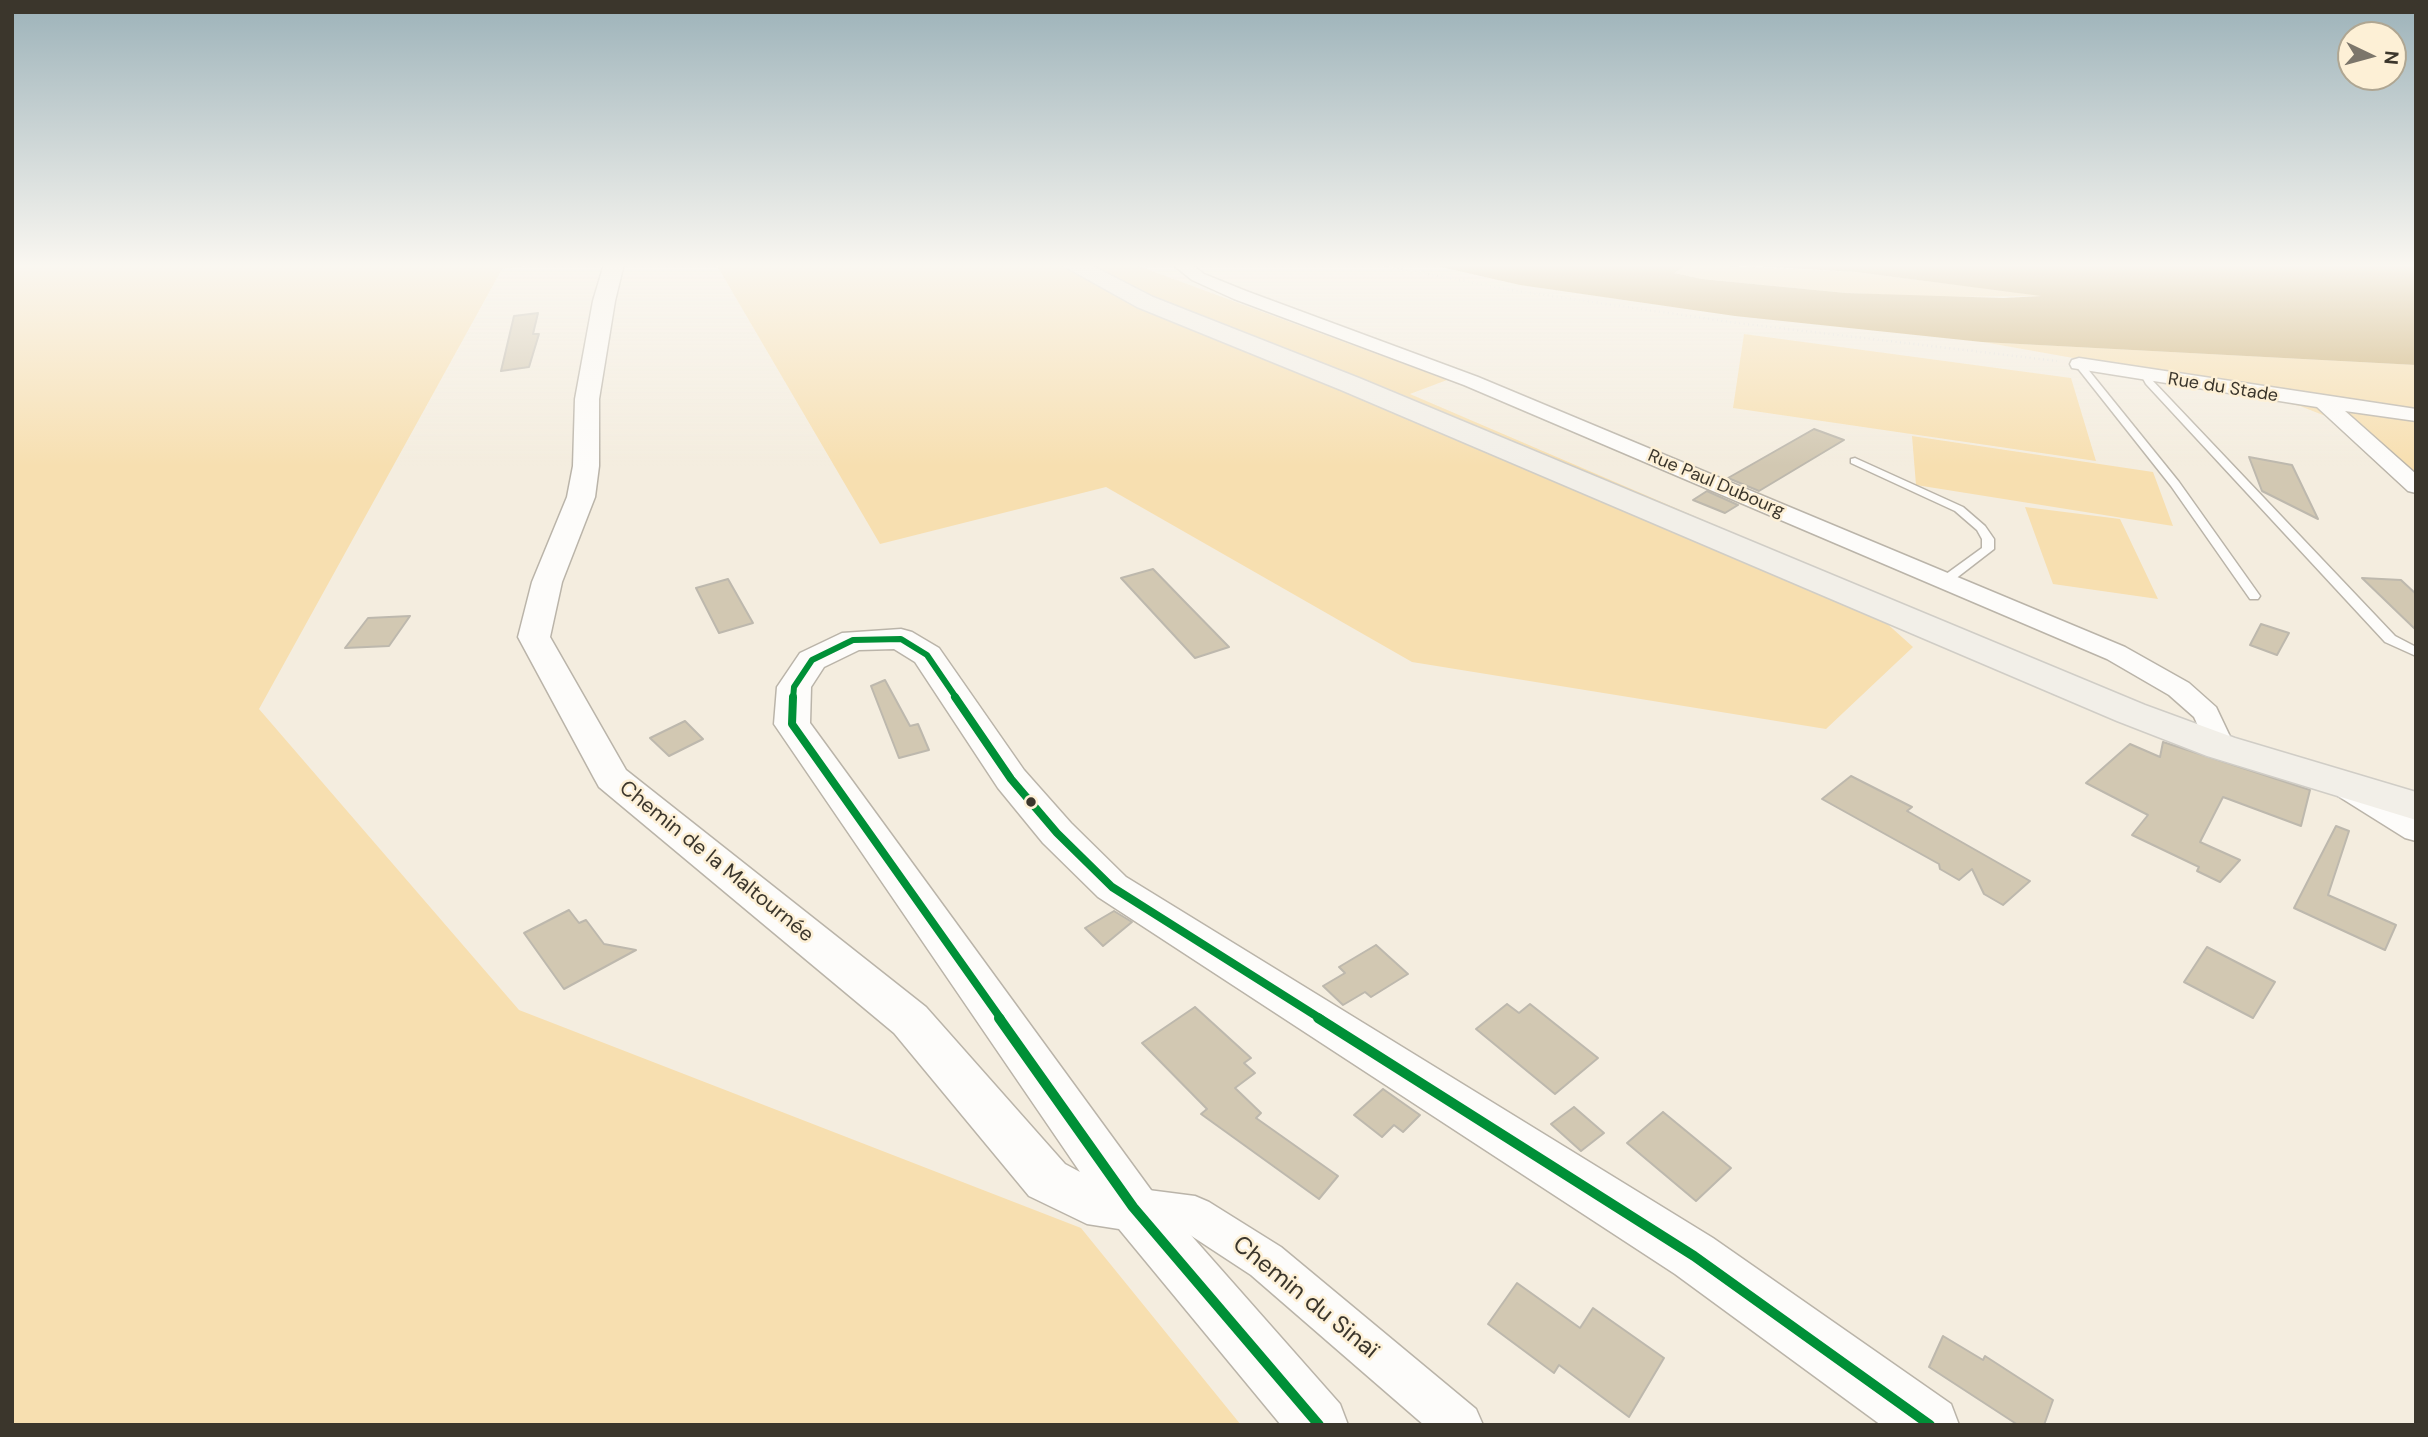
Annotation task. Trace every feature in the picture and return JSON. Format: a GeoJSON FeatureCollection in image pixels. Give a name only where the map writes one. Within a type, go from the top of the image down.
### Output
{"type":"FeatureCollection","features":[{"type":"Feature","properties":{"kind":"main road"},"geometry":{"type":"LineString","coordinates":[[1216,331],[1362,389],[2131,713],[2221,747],[2416,806]]}},
{"type":"Feature","properties":{"kind":"street","name":"Chemin de la Maltournée"},"geometry":{"type":"LineString","coordinates":[[599,331],[587,399],[586,467],[581,497],[547,582],[534,637],[612,778],[910,1020],[1047,1180],[1087,1201],[1133,1207]]}},
{"type":"Feature","properties":{"kind":"street","name":"Rue Paul Dubourg"},"geometry":{"type":"LineString","coordinates":[[1337,331],[1471,381],[2116,653],[2179,689],[2206,713],[2221,747]]}},
{"type":"Feature","properties":{"kind":"street","name":"Rue du Stade"},"geometry":{"type":"LineString","coordinates":[[2078,364],[2325,404],[2416,415]]}},
{"type":"Feature","properties":{"kind":"street"},"geometry":{"type":"LineString","coordinates":[[2325,404],[2416,486]]}},
{"type":"Feature","properties":{"kind":"street"},"geometry":{"type":"LineString","coordinates":[[1319,1425],[1133,1207],[792,724],[794,687],[812,660],[853,640],[901,639],[927,654],[1011,779],[1057,833],[1112,887],[1694,1256],[1930,1425]]}},
{"type":"Feature","properties":{"kind":"street"},"geometry":{"type":"LineString","coordinates":[[2344,786],[2416,830]]}},
{"type":"Feature","properties":{"kind":"street","name":"Chemin du Sinaï"},"geometry":{"type":"LineString","coordinates":[[1133,1207],[1195,1215],[1266,1261],[1460,1425]]}},
{"type":"Feature","properties":{"kind":"lane"},"geometry":{"type":"LineString","coordinates":[[2078,364],[2175,484],[2254,596]]}},
{"type":"Feature","properties":{"kind":"lane"},"geometry":{"type":"LineString","coordinates":[[2146,375],[2149,382],[2390,639],[2416,652]]}},
{"type":"Feature","properties":{"kind":"lane"},"geometry":{"type":"LineString","coordinates":[[1855,461],[1959,509],[1981,528],[1988,539],[1988,549],[1946,580]]}},
{"type":"Feature","properties":{"kind":"path"},"geometry":{"type":"LineString","coordinates":[[1809,331],[2078,364]]}},
{"type":"Feature","properties":{"kind":"shaded area"},"geometry":{"type":"Polygon","coordinates":[[[12,331],[468,331],[259,709],[519,1010],[1081,1228],[1241,1425],[12,1425],[12,331]]]}},
{"type":"Feature","properties":{"kind":"shaded area"},"geometry":{"type":"Polygon","coordinates":[[[755,331],[1315,331],[1447,380],[1410,394],[1834,576],[1913,647],[1826,729],[1412,662],[1106,487],[880,544],[755,331]]]}},
{"type":"Feature","properties":{"kind":"shaded area"},"geometry":{"type":"Polygon","coordinates":[[[1878,331],[2416,331],[2416,365],[1982,342],[1878,331]]]}},
{"type":"Feature","properties":{"kind":"shaded area"},"geometry":{"type":"Polygon","coordinates":[[[1744,334],[2071,378],[2096,461],[1733,408],[1744,334]]]}},
{"type":"Feature","properties":{"kind":"shaded area"},"geometry":{"type":"Polygon","coordinates":[[[1983,342],[2416,365],[2416,476],[2366,432],[2300,406],[2135,369],[1983,342]]]}},
{"type":"Feature","properties":{"kind":"shaded area"},"geometry":{"type":"Polygon","coordinates":[[[1912,436],[2153,472],[2173,526],[1916,485],[1912,436]]]}},
{"type":"Feature","properties":{"kind":"shaded area"},"geometry":{"type":"Polygon","coordinates":[[[2025,507],[2120,519],[2158,599],[2053,584],[2025,507]]]}},
{"type":"Feature","properties":{"kind":"building"},"geometry":{"type":"Polygon","coordinates":[[[510,331],[534,331],[533,334],[539,334],[529,367],[501,371],[510,331]]]}},
{"type":"Feature","properties":{"kind":"building"},"geometry":{"type":"Polygon","coordinates":[[[1814,429],[1844,440],[1759,491],[1728,478],[1814,429]]]}},
{"type":"Feature","properties":{"kind":"building"},"geometry":{"type":"Polygon","coordinates":[[[2249,457],[2292,465],[2318,519],[2262,491],[2249,457]]]}},
{"type":"Feature","properties":{"kind":"building"},"geometry":{"type":"Polygon","coordinates":[[[1707,491],[1738,505],[1725,513],[1693,500],[1707,491]]]}},
{"type":"Feature","properties":{"kind":"building"},"geometry":{"type":"Polygon","coordinates":[[[1153,569],[1229,647],[1195,658],[1121,578],[1153,569]]]}},
{"type":"Feature","properties":{"kind":"building"},"geometry":{"type":"Polygon","coordinates":[[[2362,578],[2401,580],[2416,594],[2416,630],[2362,578]]]}},
{"type":"Feature","properties":{"kind":"building"},"geometry":{"type":"Polygon","coordinates":[[[728,579],[753,623],[719,633],[696,588],[728,579]]]}},
{"type":"Feature","properties":{"kind":"building"},"geometry":{"type":"Polygon","coordinates":[[[410,616],[389,646],[345,648],[368,618],[410,616]]]}},
{"type":"Feature","properties":{"kind":"building"},"geometry":{"type":"Polygon","coordinates":[[[2261,624],[2289,633],[2277,655],[2250,645],[2261,624]]]}},
{"type":"Feature","properties":{"kind":"building"},"geometry":{"type":"Polygon","coordinates":[[[885,680],[910,726],[918,724],[929,750],[899,758],[871,686],[885,680]]]}},
{"type":"Feature","properties":{"kind":"building"},"geometry":{"type":"Polygon","coordinates":[[[685,721],[703,739],[669,756],[650,738],[685,721]]]}},
{"type":"Feature","properties":{"kind":"building"},"geometry":{"type":"Polygon","coordinates":[[[2163,742],[2310,790],[2301,826],[2223,797],[2200,842],[2240,860],[2220,882],[2197,871],[2199,867],[2132,835],[2148,815],[2086,783],[2130,744],[2160,757],[2163,742]]]}},
{"type":"Feature","properties":{"kind":"building"},"geometry":{"type":"Polygon","coordinates":[[[1851,776],[1912,807],[1907,811],[2030,881],[2003,905],[1984,894],[1972,869],[1959,880],[1940,869],[1939,864],[1822,799],[1851,776]]]}},
{"type":"Feature","properties":{"kind":"building"},"geometry":{"type":"Polygon","coordinates":[[[2336,826],[2349,831],[2328,895],[2396,925],[2385,950],[2294,908],[2336,826]]]}},
{"type":"Feature","properties":{"kind":"building"},"geometry":{"type":"Polygon","coordinates":[[[569,910],[579,923],[586,920],[604,944],[636,950],[564,989],[524,933],[569,910]]]}},
{"type":"Feature","properties":{"kind":"building"},"geometry":{"type":"Polygon","coordinates":[[[1114,911],[1132,922],[1103,946],[1085,928],[1114,911]]]}},
{"type":"Feature","properties":{"kind":"building"},"geometry":{"type":"Polygon","coordinates":[[[1376,945],[1408,974],[1371,997],[1365,992],[1343,1005],[1323,986],[1345,973],[1339,967],[1376,945]]]}},
{"type":"Feature","properties":{"kind":"building"},"geometry":{"type":"Polygon","coordinates":[[[2207,947],[2275,982],[2253,1018],[2184,982],[2207,947]]]}},
{"type":"Feature","properties":{"kind":"building"},"geometry":{"type":"Polygon","coordinates":[[[1507,1004],[1519,1013],[1530,1004],[1598,1058],[1555,1094],[1476,1029],[1507,1004]]]}},
{"type":"Feature","properties":{"kind":"building"},"geometry":{"type":"Polygon","coordinates":[[[1195,1007],[1251,1058],[1244,1063],[1255,1073],[1235,1088],[1261,1113],[1256,1118],[1338,1176],[1319,1199],[1201,1114],[1207,1109],[1142,1043],[1195,1007]]]}},
{"type":"Feature","properties":{"kind":"building"},"geometry":{"type":"Polygon","coordinates":[[[1383,1089],[1420,1115],[1403,1132],[1394,1125],[1382,1137],[1354,1115],[1383,1089]]]}},
{"type":"Feature","properties":{"kind":"building"},"geometry":{"type":"Polygon","coordinates":[[[1574,1107],[1604,1133],[1581,1151],[1551,1124],[1574,1107]]]}},
{"type":"Feature","properties":{"kind":"building"},"geometry":{"type":"Polygon","coordinates":[[[1663,1112],[1731,1168],[1696,1201],[1627,1143],[1663,1112]]]}},
{"type":"Feature","properties":{"kind":"building"},"geometry":{"type":"Polygon","coordinates":[[[1517,1283],[1580,1328],[1593,1308],[1664,1358],[1629,1417],[1559,1365],[1554,1373],[1488,1324],[1517,1283]]]}},
{"type":"Feature","properties":{"kind":"building"},"geometry":{"type":"Polygon","coordinates":[[[1943,1336],[1983,1360],[1985,1356],[2053,1400],[2044,1425],[2018,1425],[1929,1367],[1943,1336]]]}},
{"type":"Feature","properties":{"kind":"transit line"},"geometry":{"type":"LineString","coordinates":[[1319,1425],[1133,1207],[792,724],[794,687],[812,660],[853,640],[901,639],[927,655],[1011,779],[1057,833],[1112,887],[1694,1256],[1930,1425]]}}]}
